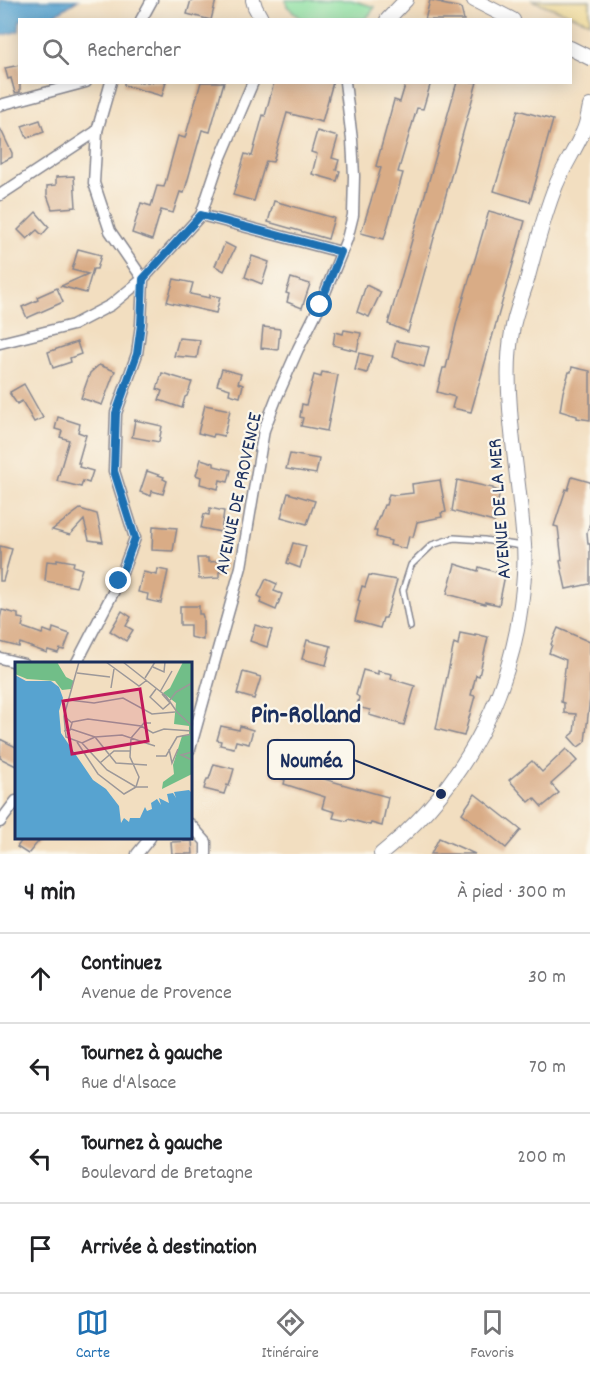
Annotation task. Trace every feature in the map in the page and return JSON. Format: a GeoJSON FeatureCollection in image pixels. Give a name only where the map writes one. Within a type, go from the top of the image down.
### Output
{"type":"FeatureCollection","features":[{"type":"Feature","properties":{"kind":"street"},"geometry":{"type":"LineString","coordinates":[[142,18],[152,0]]}},
{"type":"Feature","properties":{"kind":"street"},"geometry":{"type":"LineString","coordinates":[[254,0],[261,18]]}},
{"type":"Feature","properties":{"kind":"street"},"geometry":{"type":"LineString","coordinates":[[474,0],[509,18]]}},
{"type":"Feature","properties":{"kind":"street"},"geometry":{"type":"LineString","coordinates":[[389,18],[401,2]]}},
{"type":"Feature","properties":{"kind":"street"},"geometry":{"type":"LineString","coordinates":[[572,49],[590,58]]}},
{"type":"Feature","properties":{"kind":"street"},"geometry":{"type":"LineString","coordinates":[[0,105],[79,84]]}},
{"type":"Feature","properties":{"kind":"street"},"geometry":{"type":"LineString","coordinates":[[77,662],[119,581],[135,538],[114,471],[116,413],[137,354],[143,279],[110,231],[94,183],[97,131],[110,84]]}},
{"type":"Feature","properties":{"kind":"street"},"geometry":{"type":"LineString","coordinates":[[0,344],[74,325],[111,305],[143,279],[201,215],[218,164],[252,84]]}},
{"type":"Feature","properties":{"kind":"street","name":"AVENUE DE PROVENCE"},"geometry":{"type":"LineString","coordinates":[[192,742],[241,567],[264,430],[347,239],[352,215],[354,176],[345,84]]}},
{"type":"Feature","properties":{"kind":"street","name":"AVENUE DE LA MER"},"geometry":{"type":"LineString","coordinates":[[381,854],[415,824],[441,795],[483,732],[499,696],[512,655],[524,585],[524,546],[508,373],[512,331],[553,194],[571,154],[587,128],[590,106]]}},
{"type":"Feature","properties":{"kind":"street"},"geometry":{"type":"LineString","coordinates":[[0,195],[97,131]]}},
{"type":"Feature","properties":{"kind":"street"},"geometry":{"type":"LineString","coordinates":[[201,215],[341,252]]}},
{"type":"Feature","properties":{"kind":"street"},"geometry":{"type":"LineString","coordinates":[[0,658],[19,662]]}},
{"type":"Feature","properties":{"kind":"street"},"geometry":{"type":"LineString","coordinates":[[0,822],[15,802]]}},
{"type":"Feature","properties":{"kind":"street"},"geometry":{"type":"LineString","coordinates":[[192,826],[206,842],[206,854]]}},
{"type":"Feature","properties":{"kind":"street"},"geometry":{"type":"LineString","coordinates":[[137,854],[148,839]]}},
{"type":"Feature","properties":{"kind":"lane"},"geometry":{"type":"LineString","coordinates":[[410,627],[403,590],[411,565],[432,545],[454,538],[524,546]]}},
{"type":"Feature","properties":{"kind":"green space"},"geometry":{"type":"Polygon","coordinates":[[[286,0],[351,0],[375,7],[367,18],[301,18],[287,6],[286,0]]]}},
{"type":"Feature","properties":{"kind":"sand"},"geometry":{"type":"Polygon","coordinates":[[[531,0],[590,0],[590,22],[531,0]]]}},
{"type":"Feature","properties":{"kind":"water"},"geometry":{"type":"Polygon","coordinates":[[[0,0],[78,0],[50,18],[18,18],[18,31],[0,36],[0,0]]]}},
{"type":"Feature","properties":{"kind":"building"},"geometry":{"type":"Polygon","coordinates":[[[191,0],[216,0],[212,18],[187,14],[191,0]]]}},
{"type":"Feature","properties":{"kind":"building"},"geometry":{"type":"Polygon","coordinates":[[[430,0],[461,8],[464,18],[426,18],[430,0]]]}},
{"type":"Feature","properties":{"kind":"building"},"geometry":{"type":"Polygon","coordinates":[[[18,65],[20,92],[15,93],[11,78],[8,79],[5,68],[18,65]]]}},
{"type":"Feature","properties":{"kind":"building"},"geometry":{"type":"Polygon","coordinates":[[[124,84],[165,84],[162,96],[124,84]]]}},
{"type":"Feature","properties":{"kind":"building"},"geometry":{"type":"Polygon","coordinates":[[[200,84],[223,84],[210,132],[202,130],[184,193],[180,192],[173,213],[161,210],[152,240],[132,233],[141,203],[151,206],[157,186],[164,187],[178,136],[185,138],[200,84]]]}},
{"type":"Feature","properties":{"kind":"building"},"geometry":{"type":"Polygon","coordinates":[[[273,84],[332,84],[322,122],[287,113],[273,162],[266,161],[254,201],[233,195],[245,154],[252,156],[263,115],[265,116],[273,84]]]}},
{"type":"Feature","properties":{"kind":"building"},"geometry":{"type":"Polygon","coordinates":[[[405,84],[430,84],[423,109],[417,108],[398,172],[403,173],[384,239],[361,233],[381,168],[376,166],[394,100],[400,102],[405,84]]]}},
{"type":"Feature","properties":{"kind":"building"},"geometry":{"type":"Polygon","coordinates":[[[456,84],[476,84],[408,332],[388,324],[456,84]]]}},
{"type":"Feature","properties":{"kind":"building"},"geometry":{"type":"Polygon","coordinates":[[[518,110],[553,120],[530,202],[494,191],[518,110]]]}},
{"type":"Feature","properties":{"kind":"building"},"geometry":{"type":"Polygon","coordinates":[[[40,120],[44,132],[27,138],[22,126],[40,120]]]}},
{"type":"Feature","properties":{"kind":"building"},"geometry":{"type":"Polygon","coordinates":[[[0,128],[12,157],[0,163],[0,128]]]}},
{"type":"Feature","properties":{"kind":"building"},"geometry":{"type":"Polygon","coordinates":[[[317,131],[338,137],[332,158],[339,160],[336,170],[340,171],[337,181],[312,174],[317,154],[311,152],[317,131]]]}},
{"type":"Feature","properties":{"kind":"building"},"geometry":{"type":"Polygon","coordinates":[[[74,176],[76,207],[52,209],[47,195],[47,186],[56,185],[56,177],[74,176]]]}},
{"type":"Feature","properties":{"kind":"building"},"geometry":{"type":"Polygon","coordinates":[[[274,201],[334,218],[328,239],[268,222],[274,201]]]}},
{"type":"Feature","properties":{"kind":"building"},"geometry":{"type":"Polygon","coordinates":[[[489,211],[525,221],[471,412],[452,408],[455,397],[437,392],[443,368],[446,368],[457,321],[489,211]]]}},
{"type":"Feature","properties":{"kind":"building"},"geometry":{"type":"Polygon","coordinates":[[[36,212],[49,227],[42,235],[37,230],[27,239],[18,230],[36,212]]]}},
{"type":"Feature","properties":{"kind":"building"},"geometry":{"type":"Polygon","coordinates":[[[225,243],[235,248],[224,271],[215,266],[225,243]]]}},
{"type":"Feature","properties":{"kind":"building"},"geometry":{"type":"Polygon","coordinates":[[[78,249],[101,255],[97,269],[93,269],[86,293],[61,286],[88,274],[72,270],[78,249]]]}},
{"type":"Feature","properties":{"kind":"building"},"geometry":{"type":"Polygon","coordinates":[[[252,256],[269,262],[262,284],[245,277],[252,256]]]}},
{"type":"Feature","properties":{"kind":"building"},"geometry":{"type":"Polygon","coordinates":[[[291,278],[310,284],[302,308],[287,302],[289,294],[286,293],[291,278]]]}},
{"type":"Feature","properties":{"kind":"building"},"geometry":{"type":"Polygon","coordinates":[[[174,279],[193,283],[190,294],[210,298],[210,295],[220,297],[216,313],[167,302],[174,279]]]}},
{"type":"Feature","properties":{"kind":"building"},"geometry":{"type":"Polygon","coordinates":[[[366,285],[381,292],[369,317],[357,312],[366,285]]]}},
{"type":"Feature","properties":{"kind":"building"},"geometry":{"type":"Polygon","coordinates":[[[57,288],[63,302],[27,318],[22,307],[57,288]]]}},
{"type":"Feature","properties":{"kind":"building"},"geometry":{"type":"Polygon","coordinates":[[[263,327],[280,329],[278,350],[261,348],[263,327]]]}},
{"type":"Feature","properties":{"kind":"building"},"geometry":{"type":"Polygon","coordinates":[[[344,330],[361,333],[357,351],[333,345],[335,332],[343,334],[344,330]]]}},
{"type":"Feature","properties":{"kind":"building"},"geometry":{"type":"Polygon","coordinates":[[[179,338],[200,340],[197,358],[174,356],[179,338]]]}},
{"type":"Feature","properties":{"kind":"building"},"geometry":{"type":"Polygon","coordinates":[[[396,341],[429,347],[424,367],[392,357],[396,341]]]}},
{"type":"Feature","properties":{"kind":"building"},"geometry":{"type":"Polygon","coordinates":[[[77,342],[81,354],[70,358],[71,362],[53,368],[48,352],[77,342]]]}},
{"type":"Feature","properties":{"kind":"building"},"geometry":{"type":"Polygon","coordinates":[[[359,353],[372,356],[367,373],[355,370],[359,353]]]}},
{"type":"Feature","properties":{"kind":"building"},"geometry":{"type":"Polygon","coordinates":[[[99,365],[115,371],[102,405],[81,398],[90,373],[99,365]]]}},
{"type":"Feature","properties":{"kind":"building"},"geometry":{"type":"Polygon","coordinates":[[[572,367],[590,371],[590,420],[577,418],[577,416],[560,411],[563,392],[572,367]]]}},
{"type":"Feature","properties":{"kind":"building"},"geometry":{"type":"Polygon","coordinates":[[[222,369],[241,374],[238,383],[243,385],[240,397],[229,394],[230,389],[217,385],[222,369]]]}},
{"type":"Feature","properties":{"kind":"building"},"geometry":{"type":"Polygon","coordinates":[[[322,372],[338,375],[327,431],[301,426],[303,418],[300,417],[302,404],[306,405],[314,375],[321,377],[322,372]]]}},
{"type":"Feature","properties":{"kind":"building"},"geometry":{"type":"Polygon","coordinates":[[[162,373],[192,382],[182,408],[159,400],[162,391],[157,389],[162,373]]]}},
{"type":"Feature","properties":{"kind":"building"},"geometry":{"type":"Polygon","coordinates":[[[24,384],[43,418],[34,422],[22,401],[17,404],[10,394],[24,384]]]}},
{"type":"Feature","properties":{"kind":"building"},"geometry":{"type":"Polygon","coordinates":[[[205,405],[230,410],[224,436],[214,434],[213,437],[198,433],[205,405]]]}},
{"type":"Feature","properties":{"kind":"building"},"geometry":{"type":"Polygon","coordinates":[[[58,417],[80,424],[78,432],[86,435],[78,463],[80,463],[79,467],[93,471],[89,483],[83,481],[81,487],[57,481],[69,440],[60,437],[62,431],[55,429],[58,417]]]}},
{"type":"Feature","properties":{"kind":"building"},"geometry":{"type":"Polygon","coordinates":[[[135,420],[162,426],[159,442],[132,437],[135,420]]]}},
{"type":"Feature","properties":{"kind":"building"},"geometry":{"type":"Polygon","coordinates":[[[290,454],[319,459],[316,474],[286,469],[290,454]]]}},
{"type":"Feature","properties":{"kind":"building"},"geometry":{"type":"Polygon","coordinates":[[[201,459],[214,463],[214,466],[231,470],[228,482],[220,480],[218,489],[200,484],[201,477],[196,475],[201,459]]]}},
{"type":"Feature","properties":{"kind":"building"},"geometry":{"type":"Polygon","coordinates":[[[147,471],[164,477],[163,479],[167,481],[163,494],[152,491],[151,496],[140,492],[147,471]]]}},
{"type":"Feature","properties":{"kind":"building"},"geometry":{"type":"Polygon","coordinates":[[[572,477],[590,482],[590,523],[587,532],[588,544],[590,544],[590,584],[566,589],[560,561],[562,560],[558,527],[554,526],[572,477]]]}},
{"type":"Feature","properties":{"kind":"building"},"geometry":{"type":"Polygon","coordinates":[[[440,480],[446,512],[441,513],[442,517],[417,522],[413,537],[409,536],[406,549],[390,545],[391,541],[376,537],[377,531],[374,531],[389,494],[413,493],[412,484],[440,480]]]}},
{"type":"Feature","properties":{"kind":"building"},"geometry":{"type":"Polygon","coordinates":[[[457,480],[500,491],[494,522],[452,511],[457,480]]]}},
{"type":"Feature","properties":{"kind":"building"},"geometry":{"type":"Polygon","coordinates":[[[288,493],[315,501],[307,524],[281,517],[288,493]]]}},
{"type":"Feature","properties":{"kind":"building"},"geometry":{"type":"Polygon","coordinates":[[[210,508],[224,511],[221,532],[201,528],[204,514],[209,515],[210,508]]]}},
{"type":"Feature","properties":{"kind":"building"},"geometry":{"type":"Polygon","coordinates":[[[80,509],[97,514],[103,542],[89,540],[84,520],[70,535],[52,530],[80,509]]]}},
{"type":"Feature","properties":{"kind":"building"},"geometry":{"type":"Polygon","coordinates":[[[153,526],[177,528],[173,551],[152,550],[153,526]]]}},
{"type":"Feature","properties":{"kind":"building"},"geometry":{"type":"Polygon","coordinates":[[[293,543],[306,546],[300,568],[287,563],[293,543]]]}},
{"type":"Feature","properties":{"kind":"building"},"geometry":{"type":"Polygon","coordinates":[[[0,546],[12,549],[3,581],[0,581],[0,546]]]}},
{"type":"Feature","properties":{"kind":"building"},"geometry":{"type":"Polygon","coordinates":[[[197,558],[208,558],[208,562],[224,561],[225,571],[219,572],[219,578],[199,579],[197,558]]]}},
{"type":"Feature","properties":{"kind":"building"},"geometry":{"type":"Polygon","coordinates":[[[57,559],[74,562],[73,566],[82,569],[76,587],[45,581],[47,561],[57,562],[57,559]]]}},
{"type":"Feature","properties":{"kind":"building"},"geometry":{"type":"Polygon","coordinates":[[[455,564],[478,571],[479,567],[505,575],[499,605],[485,602],[485,604],[447,594],[455,564]]]}},
{"type":"Feature","properties":{"kind":"building"},"geometry":{"type":"Polygon","coordinates":[[[158,569],[168,571],[161,603],[147,600],[148,594],[138,592],[143,572],[157,575],[158,569]]]}},
{"type":"Feature","properties":{"kind":"building"},"geometry":{"type":"Polygon","coordinates":[[[369,575],[397,580],[386,618],[383,618],[380,628],[355,621],[362,586],[365,587],[369,575]]]}},
{"type":"Feature","properties":{"kind":"building"},"geometry":{"type":"Polygon","coordinates":[[[266,579],[277,584],[274,591],[282,594],[276,610],[260,603],[262,598],[258,596],[266,579]]]}},
{"type":"Feature","properties":{"kind":"building"},"geometry":{"type":"Polygon","coordinates":[[[180,606],[199,606],[199,614],[203,617],[203,640],[190,637],[190,625],[180,625],[180,606]]]}},
{"type":"Feature","properties":{"kind":"building"},"geometry":{"type":"Polygon","coordinates":[[[2,610],[18,614],[18,618],[24,619],[22,627],[42,634],[44,630],[52,633],[53,628],[70,634],[64,650],[60,649],[58,653],[48,650],[47,653],[20,643],[19,647],[0,642],[2,610]]]}},
{"type":"Feature","properties":{"kind":"building"},"geometry":{"type":"Polygon","coordinates":[[[122,611],[131,617],[126,626],[133,630],[126,641],[110,631],[122,611]]]}},
{"type":"Feature","properties":{"kind":"building"},"geometry":{"type":"Polygon","coordinates":[[[255,625],[272,630],[267,647],[250,641],[255,625]]]}},
{"type":"Feature","properties":{"kind":"building"},"geometry":{"type":"Polygon","coordinates":[[[558,628],[590,642],[590,698],[585,742],[578,747],[569,737],[574,733],[576,714],[564,713],[564,703],[561,702],[566,660],[549,653],[558,628]]]}},
{"type":"Feature","properties":{"kind":"building"},"geometry":{"type":"Polygon","coordinates":[[[460,633],[488,637],[479,676],[476,675],[471,695],[475,696],[464,736],[436,729],[454,643],[458,645],[460,633]]]}},
{"type":"Feature","properties":{"kind":"building"},"geometry":{"type":"Polygon","coordinates":[[[307,640],[331,646],[326,665],[302,659],[307,640]]]}},
{"type":"Feature","properties":{"kind":"building"},"geometry":{"type":"Polygon","coordinates":[[[363,670],[378,674],[378,671],[392,674],[391,679],[415,686],[404,725],[369,715],[370,710],[357,707],[359,697],[356,695],[363,670]]]}},
{"type":"Feature","properties":{"kind":"building"},"geometry":{"type":"Polygon","coordinates":[[[243,672],[261,677],[254,699],[237,694],[243,672]]]}},
{"type":"Feature","properties":{"kind":"building"},"geometry":{"type":"Polygon","coordinates":[[[221,726],[239,730],[240,726],[253,730],[249,744],[236,741],[234,748],[220,745],[221,741],[217,740],[221,726]]]}},
{"type":"Feature","properties":{"kind":"building"},"geometry":{"type":"Polygon","coordinates":[[[0,739],[15,746],[15,766],[0,758],[0,739]]]}},
{"type":"Feature","properties":{"kind":"building"},"geometry":{"type":"Polygon","coordinates":[[[277,740],[307,745],[306,749],[329,756],[324,779],[388,797],[382,826],[333,818],[335,812],[322,808],[325,797],[284,784],[285,780],[271,775],[272,766],[270,766],[277,740]]]}},
{"type":"Feature","properties":{"kind":"building"},"geometry":{"type":"Polygon","coordinates":[[[566,749],[577,761],[551,784],[559,793],[542,807],[534,798],[529,802],[509,780],[532,761],[542,772],[566,749]]]}},
{"type":"Feature","properties":{"kind":"building"},"geometry":{"type":"Polygon","coordinates":[[[214,764],[234,769],[224,794],[204,789],[214,764]]]}},
{"type":"Feature","properties":{"kind":"building"},"geometry":{"type":"Polygon","coordinates":[[[475,794],[521,830],[506,848],[462,813],[475,794]]]}},
{"type":"Feature","properties":{"kind":"building"},"geometry":{"type":"Polygon","coordinates":[[[439,838],[475,854],[431,854],[439,838]]]}},
{"type":"Feature","properties":{"kind":"building"},"geometry":{"type":"Polygon","coordinates":[[[23,839],[40,839],[28,854],[17,847],[23,839]]]}},
{"type":"Feature","properties":{"kind":"building"},"geometry":{"type":"Polygon","coordinates":[[[192,841],[193,854],[172,854],[171,842],[192,841]]]}},
{"type":"Feature","properties":{"kind":"place","name":"Nouméa"},"geometry":{"type":"Point","coordinates":[441,794]}},
{"type":"Feature","properties":{"kind":"district","name":"Pin-Rolland"},"geometry":{"type":"Point","coordinates":[306,713]}},
{"type":"Feature","properties":{"kind":"route"},"geometry":{"type":"LineString","coordinates":[[119,581],[135,538],[114,471],[116,413],[137,354],[143,279],[201,215],[341,252],[320,305]]}}]}
